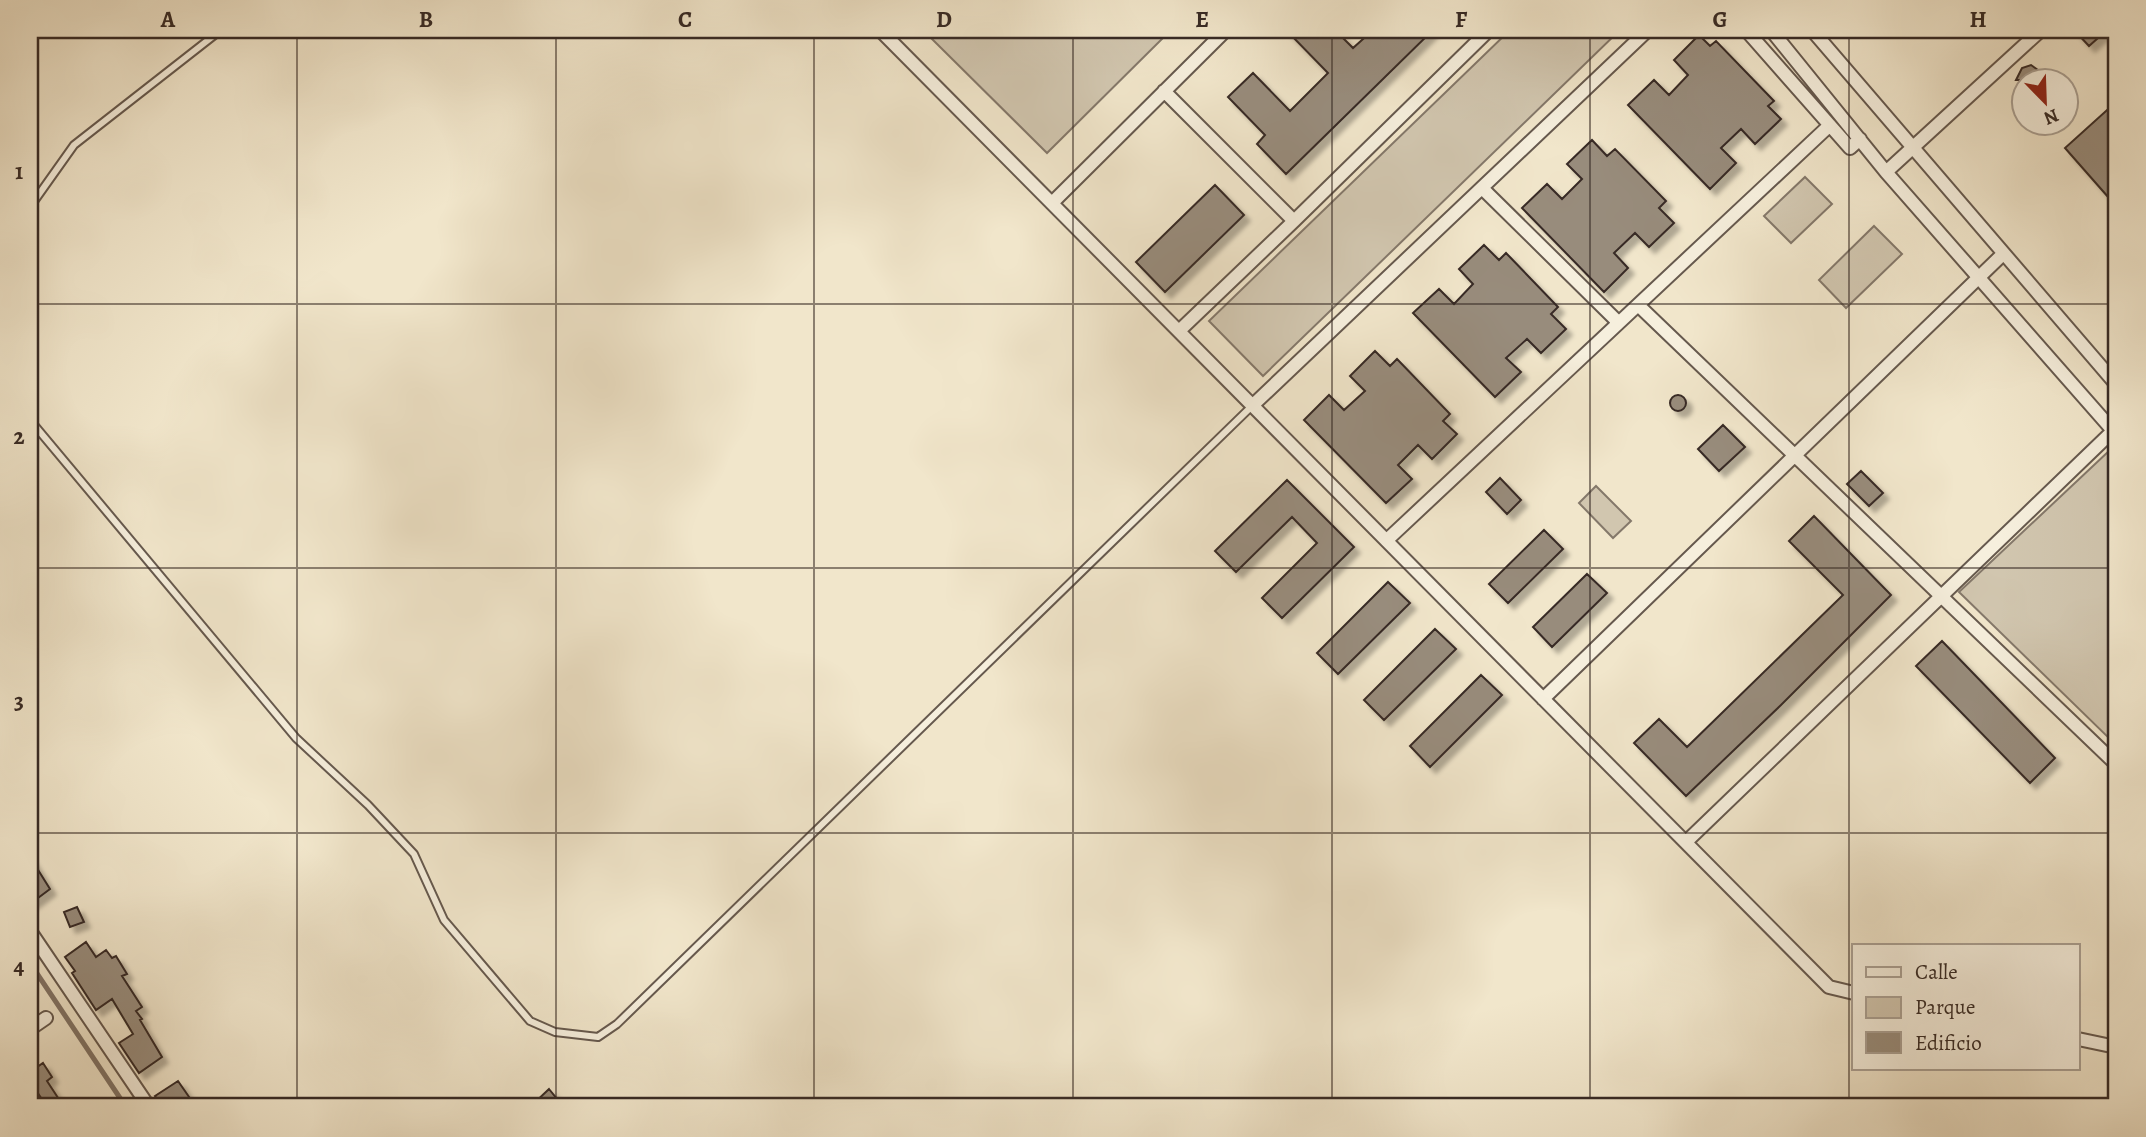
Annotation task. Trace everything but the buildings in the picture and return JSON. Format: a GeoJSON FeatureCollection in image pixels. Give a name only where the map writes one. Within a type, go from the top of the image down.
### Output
{"type":"FeatureCollection","features":[{"type":"Feature","properties":{"kind":"street"},"geometry":{"type":"LineString","coordinates":[[880,30],[1829,987],[1852,993]]}},
{"type":"Feature","properties":{"kind":"street"},"geometry":{"type":"LineString","coordinates":[[1052,203],[1226,30]]}},
{"type":"Feature","properties":{"kind":"street"},"geometry":{"type":"LineString","coordinates":[[1179,331],[1489,30]]}},
{"type":"Feature","properties":{"kind":"street"},"geometry":{"type":"LineString","coordinates":[[1253,405],[1648,30]]}},
{"type":"Feature","properties":{"kind":"street"},"geometry":{"type":"LineString","coordinates":[[1746,30],[1850,148],[1860,139]]}},
{"type":"Feature","properties":{"kind":"street"},"geometry":{"type":"LineString","coordinates":[[1686,842],[2115,431],[1886,172],[1771,30]]}},
{"type":"Feature","properties":{"kind":"street"},"geometry":{"type":"LineString","coordinates":[[1812,30],[2116,384]]}},
{"type":"Feature","properties":{"kind":"street"},"geometry":{"type":"LineString","coordinates":[[1886,172],[2041,30]]}},
{"type":"Feature","properties":{"kind":"street"},"geometry":{"type":"LineString","coordinates":[[1164,91],[1294,221]]}},
{"type":"Feature","properties":{"kind":"street"},"geometry":{"type":"LineString","coordinates":[[1387,540],[1829,125]]}},
{"type":"Feature","properties":{"kind":"street"},"geometry":{"type":"LineString","coordinates":[[1482,188],[1618,322]]}},
{"type":"Feature","properties":{"kind":"street"},"geometry":{"type":"LineString","coordinates":[[1544,699],[2003,254]]}},
{"type":"Feature","properties":{"kind":"street"},"geometry":{"type":"LineString","coordinates":[[1638,305],[2116,764]]}},
{"type":"Feature","properties":{"kind":"street"},"geometry":{"type":"LineString","coordinates":[[30,931],[149,1107]]}},
{"type":"Feature","properties":{"kind":"street"},"geometry":{"type":"LineString","coordinates":[[30,1030],[46,1018]]}},
{"type":"Feature","properties":{"kind":"street"},"geometry":{"type":"LineString","coordinates":[[2080,1039],[2116,1047]]}},
{"type":"Feature","properties":{"kind":"lane"},"geometry":{"type":"LineString","coordinates":[[30,207],[74,145],[220,30]]}},
{"type":"Feature","properties":{"kind":"lane"},"geometry":{"type":"LineString","coordinates":[[30,420],[296,738],[368,805],[414,854],[444,920],[530,1021],[555,1032],[598,1037],[617,1024],[1253,405]]}},
{"type":"Feature","properties":{"kind":"green space"},"geometry":{"type":"Polygon","coordinates":[[[936,30],[1171,30],[1047,153],[929,36],[936,30]]]}},
{"type":"Feature","properties":{"kind":"green space"},"geometry":{"type":"Polygon","coordinates":[[[1510,30],[1620,30],[1263,376],[1209,321],[1510,30]]]}},
{"type":"Feature","properties":{"kind":"green space"},"geometry":{"type":"Polygon","coordinates":[[[1805,177],[1832,204],[1791,243],[1764,216],[1805,177]]]}},
{"type":"Feature","properties":{"kind":"green space"},"geometry":{"type":"Polygon","coordinates":[[[1874,226],[1902,254],[1846,308],[1819,280],[1874,226]]]}},
{"type":"Feature","properties":{"kind":"green space"},"geometry":{"type":"Polygon","coordinates":[[[2110,450],[2116,458],[2116,745],[1959,592],[2110,450]]]}},
{"type":"Feature","properties":{"kind":"green space"},"geometry":{"type":"Polygon","coordinates":[[[1596,486],[1631,521],[1613,538],[1579,503],[1596,486]]]}},
{"type":"Feature","properties":{"kind":"waterway"},"geometry":{"type":"LineString","coordinates":[[30,963],[126,1107]]}}]}
